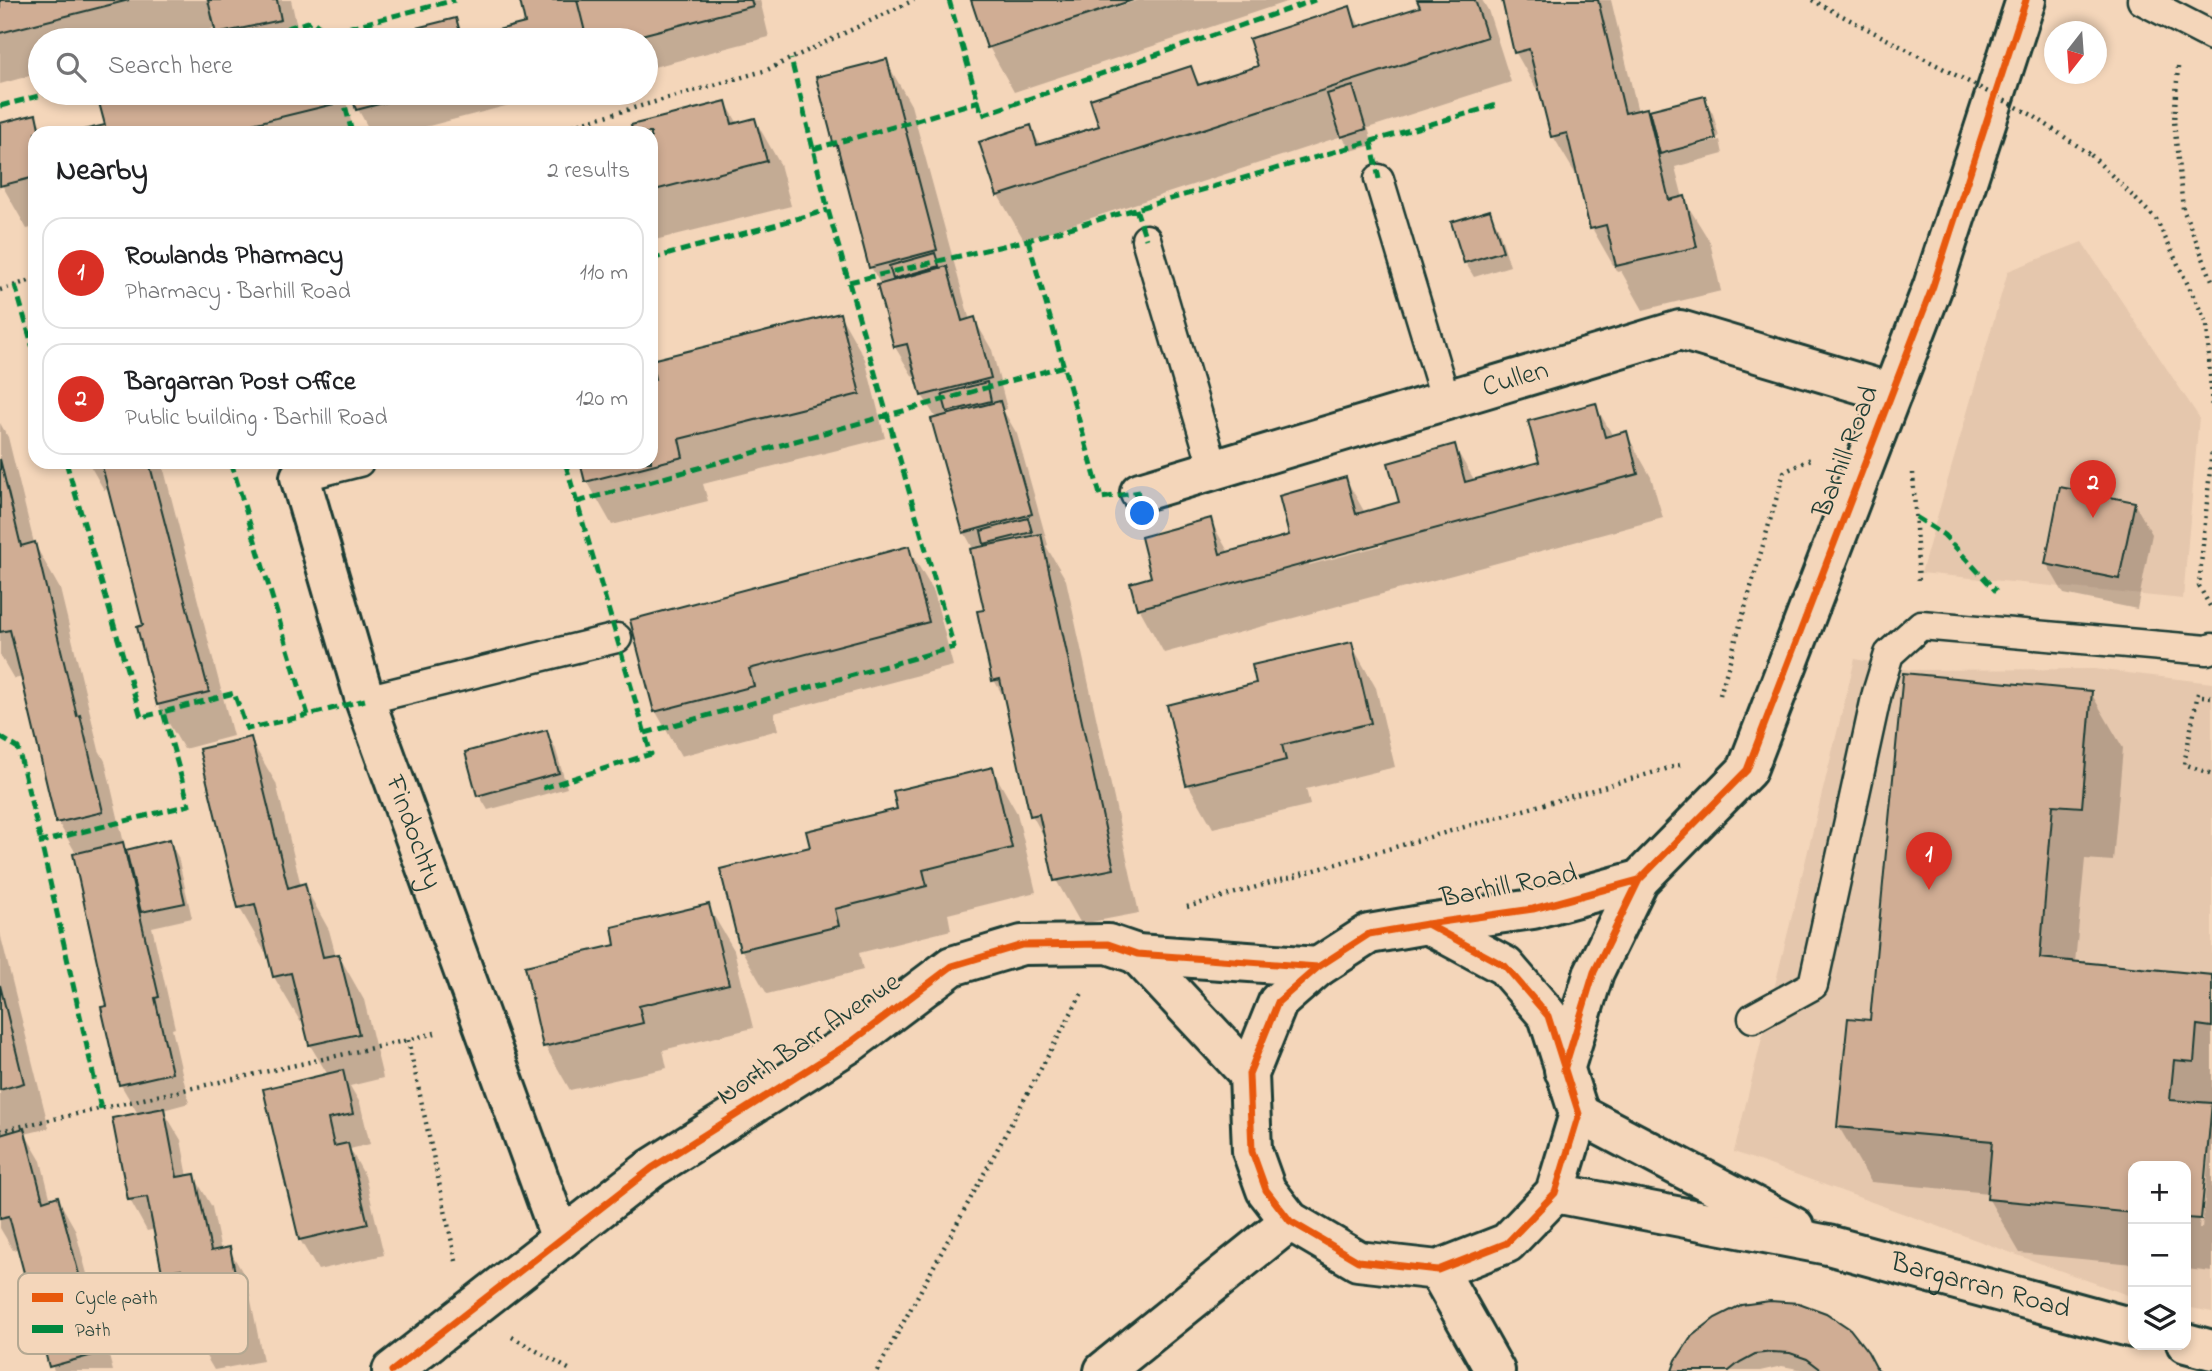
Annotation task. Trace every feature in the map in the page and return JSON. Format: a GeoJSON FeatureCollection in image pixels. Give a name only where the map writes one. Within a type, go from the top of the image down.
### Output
{"type":"FeatureCollection","features":[{"type":"Feature","properties":{"kind":"street","name":"Barhill Road"},"geometry":{"type":"LineString","coordinates":[[1564,1069],[1594,972],[1639,880],[1747,770],[1933,286],[2026,0]]}},
{"type":"Feature","properties":{"kind":"street","name":"Cullen"},"geometry":{"type":"LineString","coordinates":[[1140,492],[1680,330],[1892,393]]}},
{"type":"Feature","properties":{"kind":"street","name":"Findochty"},"geometry":{"type":"LineString","coordinates":[[300,477],[365,700],[561,1239]]}},
{"type":"Feature","properties":{"kind":"street","name":"Barhill Road"},"geometry":{"type":"LineString","coordinates":[[1249,1074],[1278,1002],[1318,967],[1369,934],[1533,909],[1639,880]]}},
{"type":"Feature","properties":{"kind":"street"},"geometry":{"type":"LineString","coordinates":[[1123,949],[1249,1074],[1252,1151],[1266,1190],[1290,1221],[1358,1261],[1438,1270],[1507,1243],[1555,1193],[1579,1114],[1548,1016],[1505,966],[1427,924]]}},
{"type":"Feature","properties":{"kind":"street","name":"North Barr Avenue"},"geometry":{"type":"LineString","coordinates":[[392,1371],[652,1168],[850,1044],[952,966],[1022,945],[1123,949],[1318,967]]}},
{"type":"Feature","properties":{"kind":"street","name":"Bargarran Road"},"geometry":{"type":"LineString","coordinates":[[1579,1114],[1828,1245]]}},
{"type":"Feature","properties":{"kind":"street","name":"Bargarran Road"},"geometry":{"type":"LineString","coordinates":[[1555,1193],[1828,1245],[2128,1327]]}},
{"type":"Feature","properties":{"kind":"street"},"geometry":{"type":"LineString","coordinates":[[1104,1371],[1290,1221]]}},
{"type":"Feature","properties":{"kind":"street"},"geometry":{"type":"LineString","coordinates":[[1438,1270],[1496,1371]]}},
{"type":"Feature","properties":{"kind":"street"},"geometry":{"type":"LineString","coordinates":[[2191,1344],[2212,1350]]}},
{"type":"Feature","properties":{"kind":"lane"},"geometry":{"type":"LineString","coordinates":[[2142,0],[2212,36]]}},
{"type":"Feature","properties":{"kind":"lane"},"geometry":{"type":"LineString","coordinates":[[1379,179],[1446,401]]}},
{"type":"Feature","properties":{"kind":"lane"},"geometry":{"type":"LineString","coordinates":[[1146,239],[1213,470]]}},
{"type":"Feature","properties":{"kind":"lane","name":"Findochty"},"geometry":{"type":"LineString","coordinates":[[300,477],[331,469]]}},
{"type":"Feature","properties":{"kind":"lane"},"geometry":{"type":"LineString","coordinates":[[1753,1018],[1813,985],[1881,680],[1889,654],[1921,625],[2209,649]]}},
{"type":"Feature","properties":{"kind":"lane"},"geometry":{"type":"LineString","coordinates":[[365,700],[617,638]]}},
{"type":"Feature","properties":{"kind":"path"},"geometry":{"type":"LineString","coordinates":[[658,101],[767,70],[914,0]]}},
{"type":"Feature","properties":{"kind":"path"},"geometry":{"type":"LineString","coordinates":[[1812,0],[2032,115],[2091,155],[2156,219],[2207,324],[2212,409]]}},
{"type":"Feature","properties":{"kind":"path"},"geometry":{"type":"LineString","coordinates":[[2181,19],[2174,121],[2183,209],[2212,280]]}},
{"type":"Feature","properties":{"kind":"path"},"geometry":{"type":"LineString","coordinates":[[571,126],[644,105]]}},
{"type":"Feature","properties":{"kind":"path"},"geometry":{"type":"LineString","coordinates":[[0,289],[28,281]]}},
{"type":"Feature","properties":{"kind":"path"},"geometry":{"type":"LineString","coordinates":[[1717,707],[1784,472],[1878,428]]}},
{"type":"Feature","properties":{"kind":"path"},"geometry":{"type":"LineString","coordinates":[[2212,449],[2199,586],[2212,609]]}},
{"type":"Feature","properties":{"kind":"path"},"geometry":{"type":"LineString","coordinates":[[1902,469],[1915,474],[1919,583],[1932,584]]}},
{"type":"Feature","properties":{"kind":"path"},"geometry":{"type":"LineString","coordinates":[[2209,649],[2184,764],[2212,774]]}},
{"type":"Feature","properties":{"kind":"path"},"geometry":{"type":"LineString","coordinates":[[1186,907],[1689,763]]}},
{"type":"Feature","properties":{"kind":"path"},"geometry":{"type":"LineString","coordinates":[[877,1371],[1123,949]]}},
{"type":"Feature","properties":{"kind":"path"},"geometry":{"type":"LineString","coordinates":[[0,1131],[483,1021]]}},
{"type":"Feature","properties":{"kind":"path"},"geometry":{"type":"LineString","coordinates":[[408,1040],[467,1312],[572,1371]]}},
{"type":"Feature","properties":{"kind":"shaded area"},"geometry":{"type":"Polygon","coordinates":[[[2082,242],[2199,417],[2183,599],[1921,573],[2008,271],[2082,242]]]}},
{"type":"Feature","properties":{"kind":"shaded area"},"geometry":{"type":"Polygon","coordinates":[[[1855,659],[1910,670],[2094,669],[2212,683],[2212,1312],[2191,1308],[2191,1161],[2128,1161],[2128,1295],[1734,1152],[1855,659]]]}},
{"type":"Feature","properties":{"kind":"building"},"geometry":{"type":"Polygon","coordinates":[[[0,0],[129,0],[0,33],[0,0]]]}},
{"type":"Feature","properties":{"kind":"building"},"geometry":{"type":"Polygon","coordinates":[[[208,0],[277,0],[281,20],[244,28],[215,28],[208,0]]]}},
{"type":"Feature","properties":{"kind":"building"},"geometry":{"type":"Polygon","coordinates":[[[577,0],[584,28],[505,28],[525,23],[520,1],[577,0]]]}},
{"type":"Feature","properties":{"kind":"building"},"geometry":{"type":"Polygon","coordinates":[[[577,0],[751,0],[753,6],[658,31],[658,28],[584,28],[577,0]]]}},
{"type":"Feature","properties":{"kind":"building"},"geometry":{"type":"Polygon","coordinates":[[[971,0],[1133,0],[987,48],[971,0]]]}},
{"type":"Feature","properties":{"kind":"building"},"geometry":{"type":"Polygon","coordinates":[[[1417,0],[1475,0],[1487,37],[997,196],[979,142],[1031,125],[1037,145],[1099,126],[1090,99],[1191,66],[1198,85],[1258,66],[1249,39],[1350,6],[1356,27],[1420,7],[1417,0]]]}},
{"type":"Feature","properties":{"kind":"building"},"geometry":{"type":"Polygon","coordinates":[[[1502,0],[1598,0],[1625,113],[1647,108],[1669,200],[1685,196],[1697,247],[1616,266],[1606,225],[1590,229],[1567,133],[1551,137],[1529,49],[1514,53],[1502,0]]]}},
{"type":"Feature","properties":{"kind":"building"},"geometry":{"type":"Polygon","coordinates":[[[456,18],[459,28],[416,28],[456,18]]]}},
{"type":"Feature","properties":{"kind":"building"},"geometry":{"type":"Polygon","coordinates":[[[887,59],[937,250],[869,268],[816,77],[887,59]]]}},
{"type":"Feature","properties":{"kind":"building"},"geometry":{"type":"Polygon","coordinates":[[[1353,86],[1366,129],[1341,137],[1327,94],[1353,86]]]}},
{"type":"Feature","properties":{"kind":"building"},"geometry":{"type":"Polygon","coordinates":[[[1705,96],[1716,139],[1660,154],[1649,110],[1705,96]]]}},
{"type":"Feature","properties":{"kind":"building"},"geometry":{"type":"Polygon","coordinates":[[[726,101],[732,124],[755,118],[767,161],[658,189],[658,126],[631,125],[726,101]]]}},
{"type":"Feature","properties":{"kind":"building"},"geometry":{"type":"Polygon","coordinates":[[[100,105],[330,105],[244,126],[101,126],[105,125],[100,105]]]}},
{"type":"Feature","properties":{"kind":"building"},"geometry":{"type":"Polygon","coordinates":[[[355,105],[375,105],[356,110],[355,105]]]}},
{"type":"Feature","properties":{"kind":"building"},"geometry":{"type":"Polygon","coordinates":[[[36,114],[39,126],[28,126],[28,179],[0,186],[0,123],[36,114]]]}},
{"type":"Feature","properties":{"kind":"building"},"geometry":{"type":"Polygon","coordinates":[[[1490,210],[1503,251],[1464,263],[1451,222],[1490,210]]]}},
{"type":"Feature","properties":{"kind":"building"},"geometry":{"type":"Polygon","coordinates":[[[935,253],[939,266],[893,279],[889,266],[935,253]]]}},
{"type":"Feature","properties":{"kind":"building"},"geometry":{"type":"Polygon","coordinates":[[[947,266],[962,321],[975,317],[991,378],[921,396],[907,344],[894,347],[877,285],[947,266]]]}},
{"type":"Feature","properties":{"kind":"building"},"geometry":{"type":"Polygon","coordinates":[[[840,313],[860,394],[679,439],[683,457],[658,463],[658,358],[840,313]]]}},
{"type":"Feature","properties":{"kind":"building"},"geometry":{"type":"Polygon","coordinates":[[[987,382],[991,401],[947,412],[942,394],[987,382]]]}},
{"type":"Feature","properties":{"kind":"building"},"geometry":{"type":"Polygon","coordinates":[[[1000,401],[1032,514],[963,533],[931,419],[1000,401]]]}},
{"type":"Feature","properties":{"kind":"building"},"geometry":{"type":"Polygon","coordinates":[[[1596,403],[1605,437],[1627,431],[1638,474],[1137,609],[1130,583],[1151,577],[1141,537],[1211,518],[1220,554],[1289,535],[1279,496],[1346,477],[1356,514],[1399,502],[1388,463],[1455,444],[1465,482],[1539,462],[1528,421],[1596,403]]]}},
{"type":"Feature","properties":{"kind":"building"},"geometry":{"type":"Polygon","coordinates":[[[0,459],[21,546],[35,542],[103,812],[56,823],[10,630],[0,632],[0,459]]]}},
{"type":"Feature","properties":{"kind":"building"},"geometry":{"type":"Polygon","coordinates":[[[103,469],[151,469],[209,692],[157,705],[137,627],[143,625],[103,469]]]}},
{"type":"Feature","properties":{"kind":"building"},"geometry":{"type":"Polygon","coordinates":[[[582,469],[636,469],[585,482],[582,469]]]}},
{"type":"Feature","properties":{"kind":"building"},"geometry":{"type":"Polygon","coordinates":[[[2060,487],[2135,502],[2119,579],[2045,564],[2060,487]]]}},
{"type":"Feature","properties":{"kind":"building"},"geometry":{"type":"Polygon","coordinates":[[[1028,518],[1032,532],[984,544],[981,531],[1028,518]]]}},
{"type":"Feature","properties":{"kind":"building"},"geometry":{"type":"Polygon","coordinates":[[[1041,534],[1114,869],[1054,881],[1039,814],[1030,816],[1000,679],[992,681],[977,611],[984,610],[970,549],[1041,534]]]}},
{"type":"Feature","properties":{"kind":"building"},"geometry":{"type":"Polygon","coordinates":[[[909,546],[929,622],[749,669],[754,686],[654,712],[630,620],[909,546]]]}},
{"type":"Feature","properties":{"kind":"building"},"geometry":{"type":"Polygon","coordinates":[[[1352,642],[1371,723],[1282,745],[1286,760],[1186,785],[1167,705],[1256,683],[1252,665],[1352,642]]]}},
{"type":"Feature","properties":{"kind":"building"},"geometry":{"type":"Polygon","coordinates":[[[1903,673],[2092,691],[2082,807],[2053,805],[2040,958],[2212,975],[2212,1027],[2197,1025],[2194,1062],[2174,1060],[2170,1100],[2212,1103],[2201,1219],[2191,1218],[2191,1161],[2128,1161],[2128,1213],[1987,1199],[1992,1141],[1837,1127],[1848,1018],[1870,1020],[1903,673]]]}},
{"type":"Feature","properties":{"kind":"building"},"geometry":{"type":"Polygon","coordinates":[[[547,730],[559,773],[477,796],[465,752],[547,730]]]}},
{"type":"Feature","properties":{"kind":"building"},"geometry":{"type":"Polygon","coordinates":[[[251,737],[288,888],[305,883],[323,957],[339,954],[359,1034],[309,1045],[291,973],[273,977],[255,904],[238,908],[199,749],[251,737]]]}},
{"type":"Feature","properties":{"kind":"building"},"geometry":{"type":"Polygon","coordinates":[[[993,767],[1012,848],[923,870],[927,886],[835,909],[839,926],[740,950],[720,869],[810,847],[806,831],[897,809],[893,791],[993,767]]]}},
{"type":"Feature","properties":{"kind":"building"},"geometry":{"type":"Polygon","coordinates":[[[170,839],[185,903],[141,912],[126,850],[170,839]]]}},
{"type":"Feature","properties":{"kind":"building"},"geometry":{"type":"Polygon","coordinates":[[[123,842],[159,997],[155,998],[172,1073],[119,1085],[101,1007],[107,1006],[73,854],[123,842]]]}},
{"type":"Feature","properties":{"kind":"building"},"geometry":{"type":"Polygon","coordinates":[[[709,904],[729,984],[639,1006],[643,1023],[543,1047],[525,966],[615,945],[612,927],[709,904]]]}},
{"type":"Feature","properties":{"kind":"building"},"geometry":{"type":"Polygon","coordinates":[[[0,985],[24,1083],[0,1090],[0,985]]]}},
{"type":"Feature","properties":{"kind":"building"},"geometry":{"type":"Polygon","coordinates":[[[343,1070],[353,1114],[328,1119],[334,1146],[348,1143],[368,1224],[299,1240],[263,1089],[343,1070]]]}},
{"type":"Feature","properties":{"kind":"building"},"geometry":{"type":"Polygon","coordinates":[[[164,1108],[177,1177],[195,1174],[211,1251],[230,1247],[235,1273],[182,1273],[181,1269],[162,1272],[147,1197],[128,1200],[112,1118],[164,1108]]]}},
{"type":"Feature","properties":{"kind":"building"},"geometry":{"type":"Polygon","coordinates":[[[24,1128],[43,1201],[58,1196],[79,1273],[24,1273],[9,1216],[0,1218],[0,1135],[24,1128]]]}},
{"type":"Feature","properties":{"kind":"building"},"geometry":{"type":"Polygon","coordinates":[[[1770,1301],[1799,1303],[1826,1313],[1850,1329],[1868,1352],[1878,1371],[1823,1371],[1807,1359],[1790,1353],[1773,1352],[1755,1354],[1729,1371],[1672,1371],[1692,1336],[1715,1318],[1741,1305],[1770,1301]]]}},
{"type":"Feature","properties":{"kind":"building"},"geometry":{"type":"Polygon","coordinates":[[[46,1354],[96,1354],[49,1367],[46,1354]]]}},
{"type":"Feature","properties":{"kind":"marked path"},"geometry":{"type":"LineString","coordinates":[[346,28],[455,0]]}},
{"type":"Feature","properties":{"kind":"marked path"},"geometry":{"type":"LineString","coordinates":[[949,0],[982,115],[1315,0]]}},
{"type":"Feature","properties":{"kind":"marked path"},"geometry":{"type":"LineString","coordinates":[[287,28],[312,21],[321,28]]}},
{"type":"Feature","properties":{"kind":"marked path"},"geometry":{"type":"LineString","coordinates":[[645,733],[954,647],[828,210],[791,59]]}},
{"type":"Feature","properties":{"kind":"marked path"},"geometry":{"type":"LineString","coordinates":[[0,106],[28,99]]}},
{"type":"Feature","properties":{"kind":"marked path"},"geometry":{"type":"LineString","coordinates":[[813,149],[979,101]]}},
{"type":"Feature","properties":{"kind":"marked path"},"geometry":{"type":"LineString","coordinates":[[345,105],[350,126]]}},
{"type":"Feature","properties":{"kind":"marked path"},"geometry":{"type":"LineString","coordinates":[[849,282],[1028,240],[1497,105]]}},
{"type":"Feature","properties":{"kind":"marked path"},"geometry":{"type":"LineString","coordinates":[[1371,141],[1379,179]]}},
{"type":"Feature","properties":{"kind":"marked path"},"geometry":{"type":"LineString","coordinates":[[1136,209],[1146,239]]}},
{"type":"Feature","properties":{"kind":"marked path"},"geometry":{"type":"LineString","coordinates":[[658,257],[828,210]]}},
{"type":"Feature","properties":{"kind":"marked path"},"geometry":{"type":"LineString","coordinates":[[1028,240],[1101,498],[1140,492]]}},
{"type":"Feature","properties":{"kind":"marked path"},"geometry":{"type":"LineString","coordinates":[[15,285],[28,330]]}},
{"type":"Feature","properties":{"kind":"marked path"},"geometry":{"type":"LineString","coordinates":[[577,502],[1064,366]]}},
{"type":"Feature","properties":{"kind":"marked path"},"geometry":{"type":"LineString","coordinates":[[68,469],[141,717],[163,712]]}},
{"type":"Feature","properties":{"kind":"marked path"},"geometry":{"type":"LineString","coordinates":[[233,469],[308,715],[365,700]]}},
{"type":"Feature","properties":{"kind":"marked path"},"geometry":{"type":"LineString","coordinates":[[543,788],[651,754],[567,469]]}},
{"type":"Feature","properties":{"kind":"marked path"},"geometry":{"type":"LineString","coordinates":[[1916,517],[1944,535],[1996,591]]}},
{"type":"Feature","properties":{"kind":"marked path"},"geometry":{"type":"LineString","coordinates":[[101,1109],[41,842],[189,805],[163,712],[234,693],[247,729],[308,715]]}},
{"type":"Feature","properties":{"kind":"marked path"},"geometry":{"type":"LineString","coordinates":[[0,737],[18,748],[41,842]]}},
{"type":"Feature","properties":{"kind":"cycle path"},"geometry":{"type":"LineString","coordinates":[[1564,1070],[1594,972],[1639,880],[1747,770],[1933,286],[2026,0]]}},
{"type":"Feature","properties":{"kind":"cycle path"},"geometry":{"type":"LineString","coordinates":[[1427,924],[1505,966],[1548,1016],[1579,1114],[1555,1193],[1507,1243],[1438,1270],[1358,1261],[1290,1221],[1266,1190],[1252,1151],[1249,1074],[1278,1002],[1318,967],[1369,934],[1427,924],[1533,909],[1639,880]]}},
{"type":"Feature","properties":{"kind":"cycle path"},"geometry":{"type":"LineString","coordinates":[[392,1371],[652,1168],[850,1043],[952,966],[1022,945],[1108,944],[1137,954],[1318,967]]}},
{"type":"Feature","properties":{"kind":"place","name":"Bargarran Post Office"},"geometry":{"type":"Point","coordinates":[2093,518]}},
{"type":"Feature","properties":{"kind":"place","name":"Rowlands Pharmacy"},"geometry":{"type":"Point","coordinates":[1929,890]}}]}
